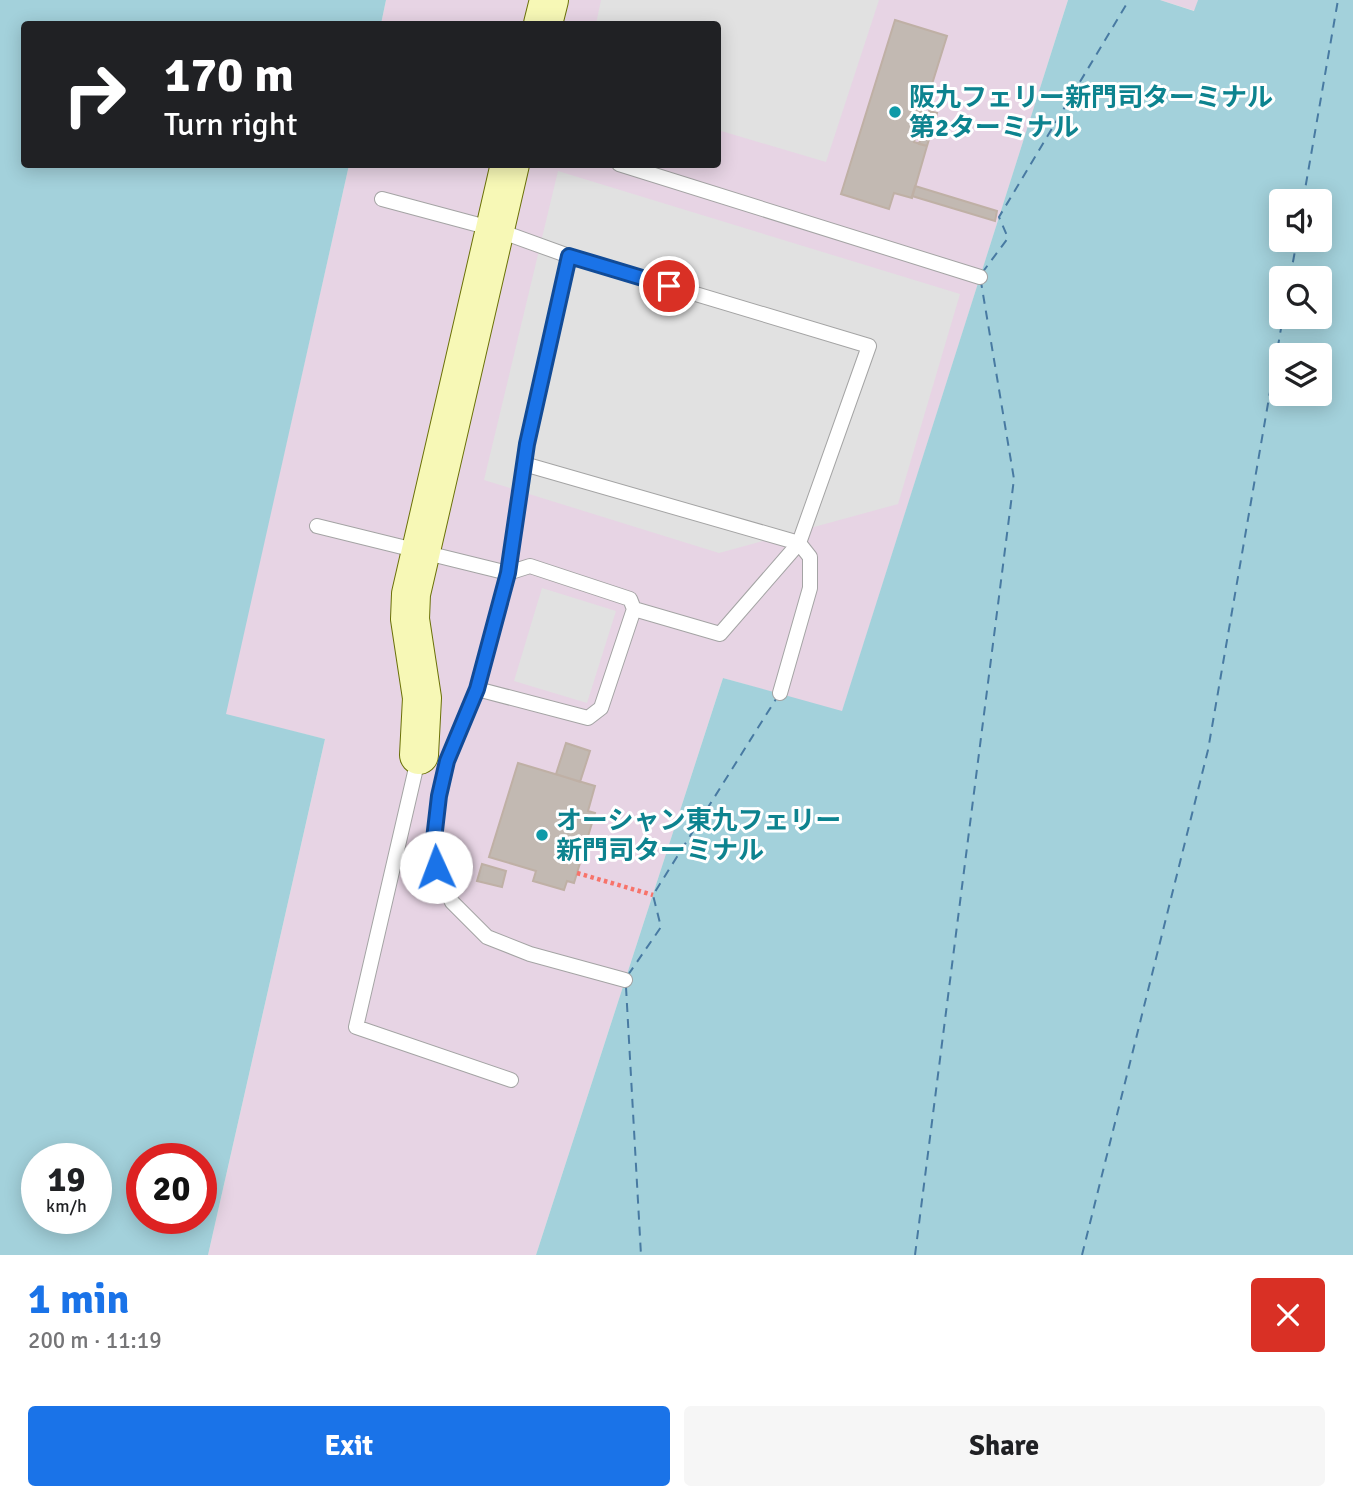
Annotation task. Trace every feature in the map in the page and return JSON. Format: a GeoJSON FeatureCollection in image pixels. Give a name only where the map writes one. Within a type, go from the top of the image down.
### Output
{"type":"FeatureCollection","features":[{"type":"Feature","properties":{"kind":"street"},"geometry":{"type":"LineString","coordinates":[[544,21],[548,0]]}},
{"type":"Feature","properties":{"kind":"street"},"geometry":{"type":"LineString","coordinates":[[419,755],[422,698],[410,619],[411,594],[509,168]]}},
{"type":"Feature","properties":{"kind":"lane"},"geometry":{"type":"LineString","coordinates":[[631,168],[980,277]]}},
{"type":"Feature","properties":{"kind":"lane"},"geometry":{"type":"LineString","coordinates":[[382,199],[494,229],[569,256],[869,346],[799,543],[720,634],[634,609]]}},
{"type":"Feature","properties":{"kind":"lane"},"geometry":{"type":"LineString","coordinates":[[569,256],[524,464],[508,573],[477,689],[447,761],[434,839],[436,867],[452,902],[487,937],[530,954],[625,980]]}},
{"type":"Feature","properties":{"kind":"lane"},"geometry":{"type":"LineString","coordinates":[[524,464],[799,543],[810,557],[810,588],[780,693]]}},
{"type":"Feature","properties":{"kind":"lane"},"geometry":{"type":"LineString","coordinates":[[317,526],[508,573],[530,566],[630,599],[634,609],[601,708],[588,718],[477,689]]}},
{"type":"Feature","properties":{"kind":"lane"},"geometry":{"type":"LineString","coordinates":[[419,755],[356,1027],[511,1080]]}},
{"type":"Feature","properties":{"kind":"path"},"geometry":{"type":"LineString","coordinates":[[577,873],[653,895]]}},
{"type":"Feature","properties":{"kind":"shaded area"},"geometry":{"type":"Polygon","coordinates":[[[386,0],[1068,0],[842,712],[723,678],[536,1255],[208,1255],[213,1234],[217,1234],[217,1215],[325,739],[225,715],[348,168],[721,168],[721,21],[382,21],[386,0]]]}},
{"type":"Feature","properties":{"kind":"shaded area"},"geometry":{"type":"Polygon","coordinates":[[[601,0],[879,0],[826,162],[721,131],[721,21],[597,21],[601,0]]]}},
{"type":"Feature","properties":{"kind":"shaded area"},"geometry":{"type":"Polygon","coordinates":[[[1160,0],[1198,0],[1195,11],[1160,0]]]}},
{"type":"Feature","properties":{"kind":"shaded area"},"geometry":{"type":"Polygon","coordinates":[[[558,171],[960,294],[898,504],[719,553],[484,480],[558,171]]]}},
{"type":"Feature","properties":{"kind":"shaded area"},"geometry":{"type":"Polygon","coordinates":[[[542,588],[616,611],[587,703],[514,681],[542,588]]]}},
{"type":"Feature","properties":{"kind":"water"},"geometry":{"type":"Polygon","coordinates":[[[0,0],[386,0],[382,21],[21,21],[21,168],[348,168],[226,714],[325,739],[217,1215],[217,1143],[126,1143],[126,1234],[213,1234],[208,1255],[0,1255],[0,0]]]}},
{"type":"Feature","properties":{"kind":"water"},"geometry":{"type":"Polygon","coordinates":[[[1068,0],[1160,0],[1194,11],[1198,0],[1353,0],[1353,1255],[536,1255],[723,678],[842,711],[1068,0]]]}},
{"type":"Feature","properties":{"kind":"building","name":"阪九フェリー新門司ターミナル 第2ターミナル"},"geometry":{"type":"Polygon","coordinates":[[[895,20],[947,36],[914,142],[927,146],[912,198],[894,193],[889,209],[841,194],[895,20]]]}},
{"type":"Feature","properties":{"kind":"building"},"geometry":{"type":"Polygon","coordinates":[[[929,111],[937,113],[927,146],[919,144],[929,111]]]}},
{"type":"Feature","properties":{"kind":"building"},"geometry":{"type":"Polygon","coordinates":[[[915,186],[997,211],[995,221],[912,196],[915,186]]]}},
{"type":"Feature","properties":{"kind":"building"},"geometry":{"type":"Polygon","coordinates":[[[566,743],[590,751],[580,782],[556,774],[566,743]]]}},
{"type":"Feature","properties":{"kind":"building","name":"オーシャン東九フェリー 新門司ターミナル"},"geometry":{"type":"Polygon","coordinates":[[[518,763],[595,786],[588,811],[595,813],[574,883],[567,881],[564,890],[533,881],[536,871],[489,857],[518,763]]]}},
{"type":"Feature","properties":{"kind":"building"},"geometry":{"type":"Polygon","coordinates":[[[482,864],[506,871],[502,887],[477,881],[482,864]]]}},
{"type":"Feature","properties":{"kind":"ferry route"},"geometry":{"type":"LineString","coordinates":[[982,273],[1008,238],[999,217],[1129,0]]}},
{"type":"Feature","properties":{"kind":"ferry route"},"geometry":{"type":"LineString","coordinates":[[1305,189],[1338,0]]}},
{"type":"Feature","properties":{"kind":"ferry route"},"geometry":{"type":"LineString","coordinates":[[1292,266],[1295,252]]}},
{"type":"Feature","properties":{"kind":"ferry route"},"geometry":{"type":"LineString","coordinates":[[915,1255],[1014,479],[981,282]]}},
{"type":"Feature","properties":{"kind":"ferry route"},"geometry":{"type":"LineString","coordinates":[[1082,1255],[1208,750],[1281,329]]}},
{"type":"Feature","properties":{"kind":"ferry route"},"geometry":{"type":"LineString","coordinates":[[628,975],[661,927],[653,895],[776,699]]}},
{"type":"Feature","properties":{"kind":"ferry route"},"geometry":{"type":"LineString","coordinates":[[626,987],[641,1255]]}},
{"type":"Feature","properties":{"kind":"place","name":"阪九フェリー新門司ターミナル 第2ターミナル"},"geometry":{"type":"Point","coordinates":[895,112]}},
{"type":"Feature","properties":{"kind":"place","name":"オーシャン東九フェリー 新門司ターミナル"},"geometry":{"type":"Point","coordinates":[542,835]}},
{"type":"Feature","properties":{"kind":"route"},"geometry":{"type":"LineString","coordinates":[[436,867],[434,839],[439,796],[447,761],[477,689],[508,573],[527,444],[569,256],[669,286]]}}]}
